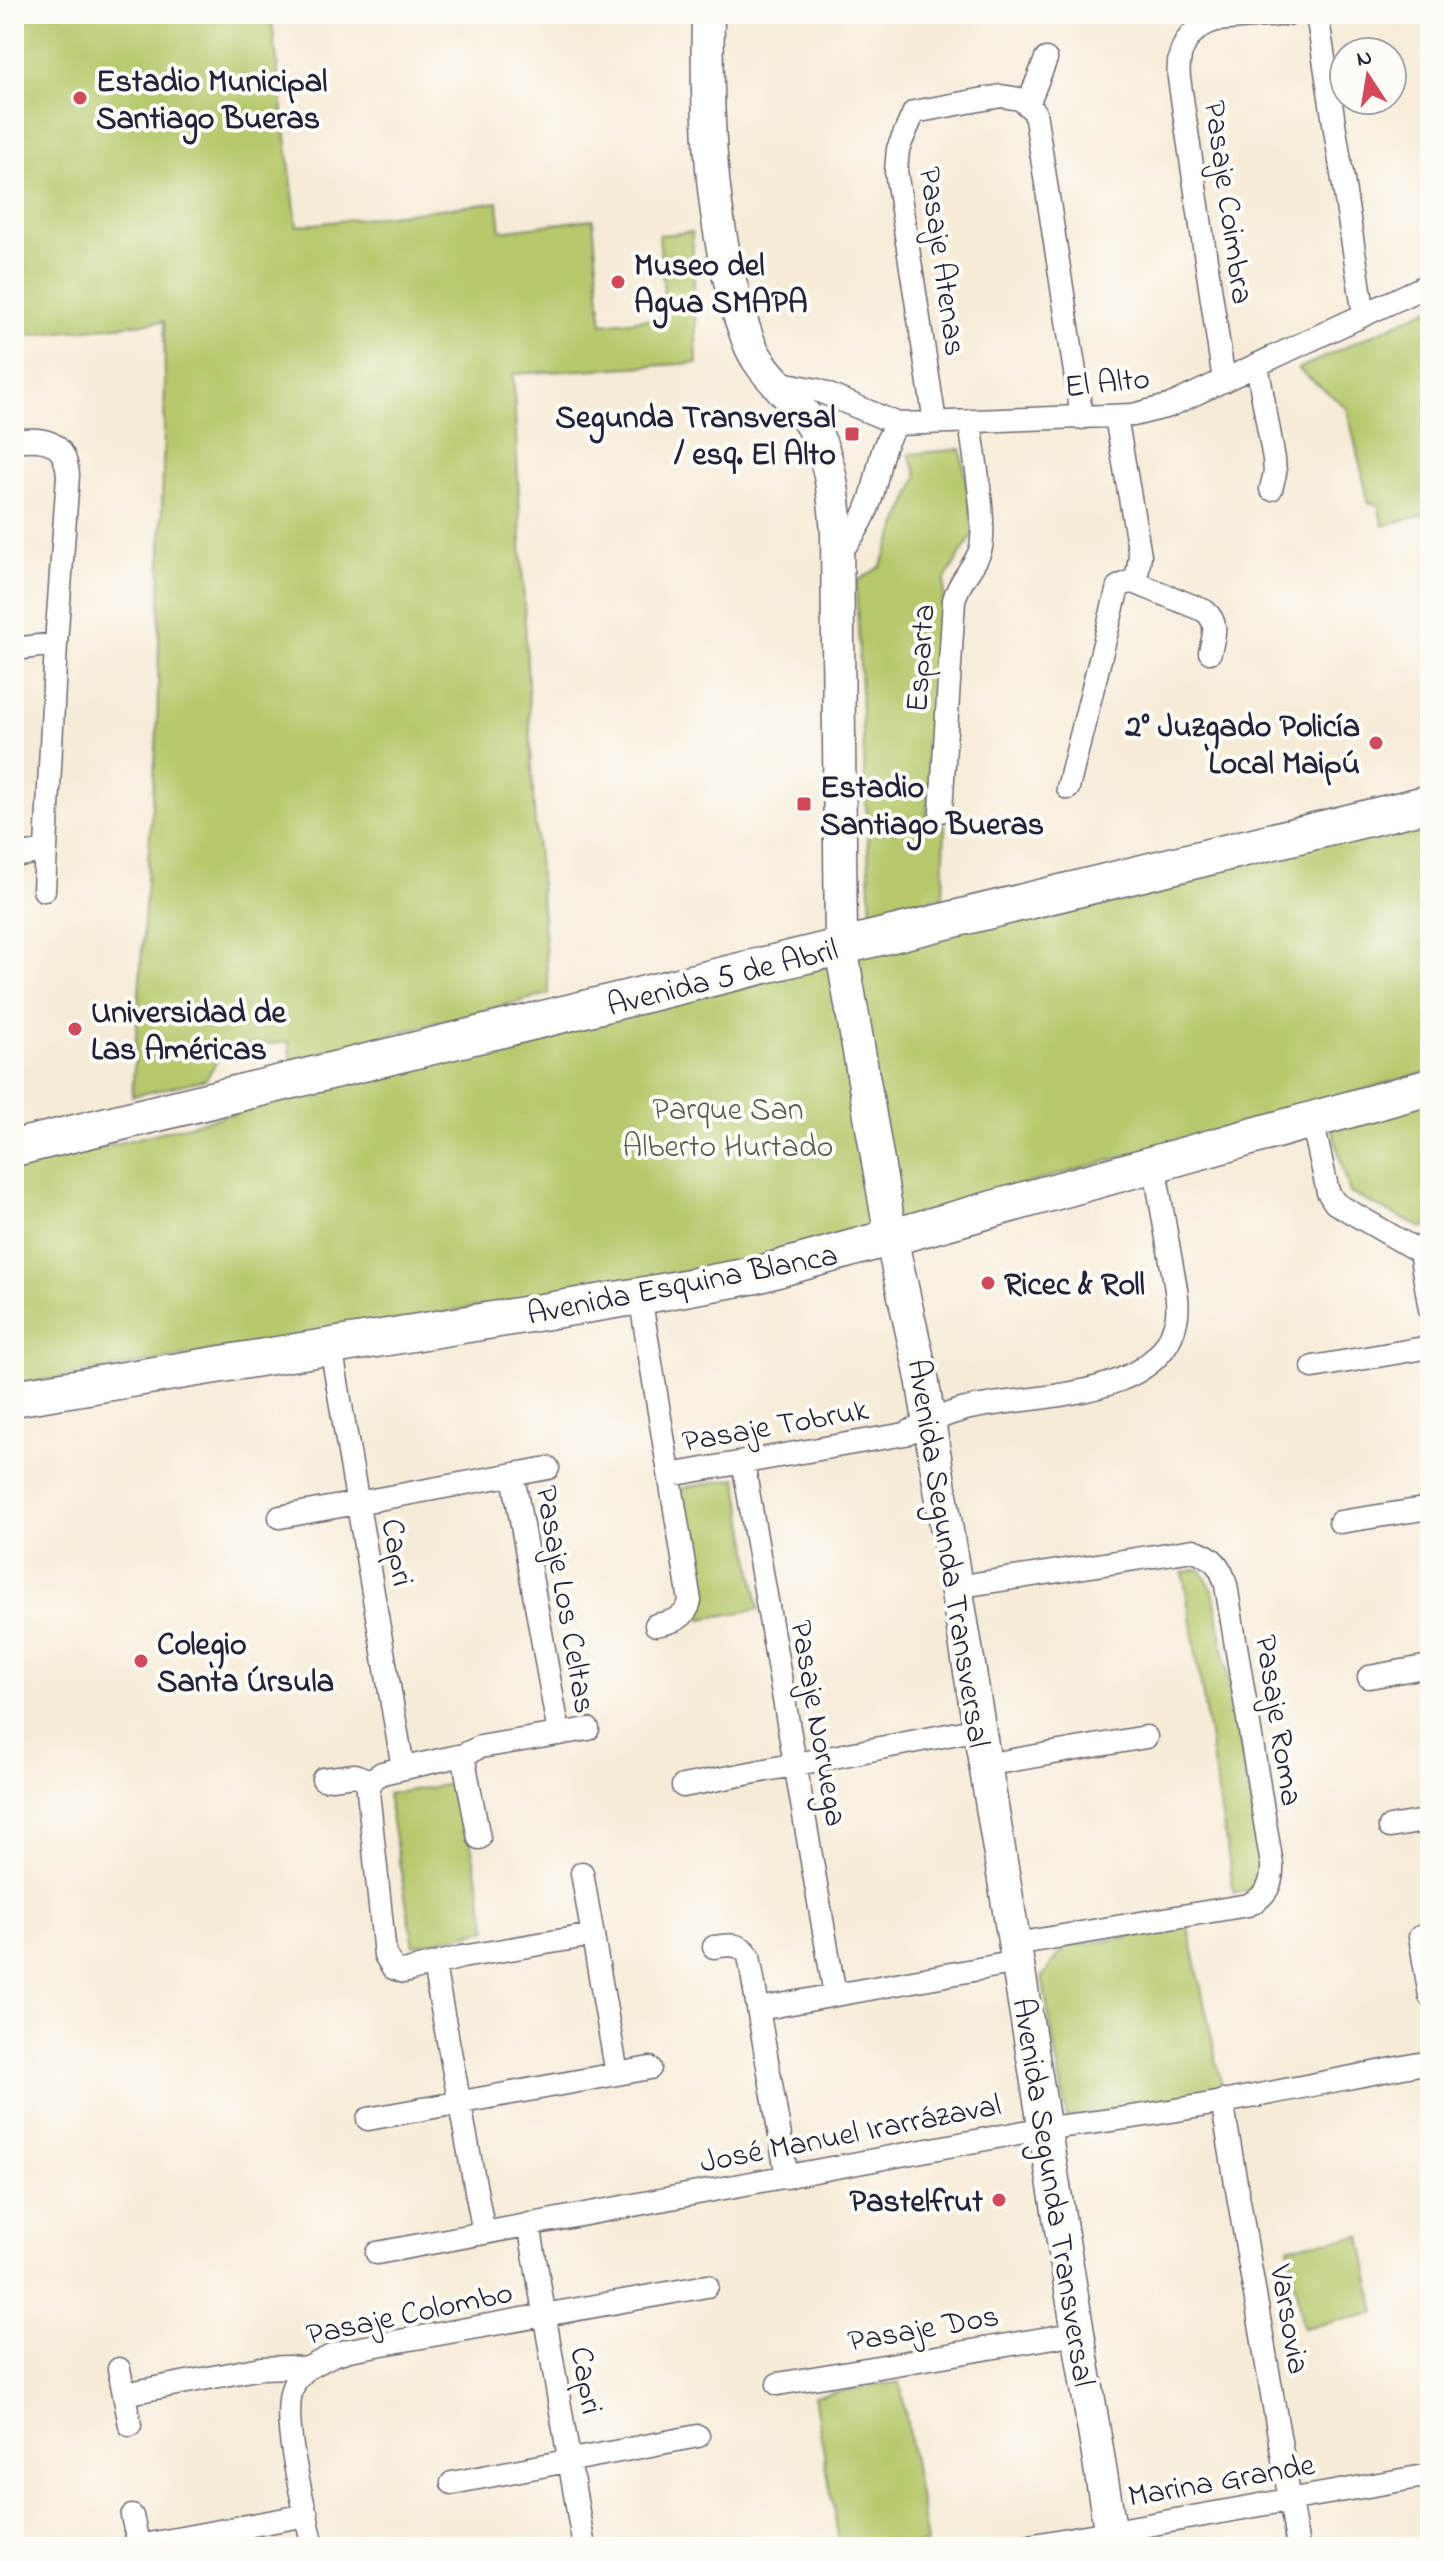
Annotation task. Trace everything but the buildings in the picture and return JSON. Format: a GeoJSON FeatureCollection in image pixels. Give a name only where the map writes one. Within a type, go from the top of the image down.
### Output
{"type":"FeatureCollection","features":[{"type":"Feature","properties":{"kind":"main road","name":"Avenida Segunda Transversal"},"geometry":{"type":"LineString","coordinates":[[708,14],[712,154],[723,242],[734,293],[748,341],[758,362],[810,423],[826,458],[836,512],[841,947],[891,1237],[929,1422],[1112,2539]]}},
{"type":"Feature","properties":{"kind":"main road","name":"Avenida 5 de Abril"},"geometry":{"type":"LineString","coordinates":[[14,1148],[1430,803]]}},
{"type":"Feature","properties":{"kind":"main road","name":"Avenida Esquina Blanca"},"geometry":{"type":"LineString","coordinates":[[14,1398],[640,1296],[767,1272],[1430,1087]]}},
{"type":"Feature","properties":{"kind":"street","name":"Pasaje Coimbra"},"geometry":{"type":"LineString","coordinates":[[1224,381],[1178,67],[1179,55],[1190,35],[1206,23],[1290,14]]}},
{"type":"Feature","properties":{"kind":"street"},"geometry":{"type":"LineString","coordinates":[[1317,14],[1364,315]]}},
{"type":"Feature","properties":{"kind":"street"},"geometry":{"type":"LineString","coordinates":[[1046,59],[1028,104],[1036,116],[1082,418]]}},
{"type":"Feature","properties":{"kind":"street","name":"Pasaje Atenas"},"geometry":{"type":"LineString","coordinates":[[935,422],[896,171],[898,149],[914,112],[1001,96],[1028,104]]}},
{"type":"Feature","properties":{"kind":"street","name":"El Alto"},"geometry":{"type":"LineString","coordinates":[[772,381],[817,390],[898,424],[1116,417],[1151,412],[1430,284]]}},
{"type":"Feature","properties":{"kind":"street"},"geometry":{"type":"LineString","coordinates":[[1257,365],[1274,459],[1271,489]]}},
{"type":"Feature","properties":{"kind":"street"},"geometry":{"type":"LineString","coordinates":[[1116,417],[1140,555],[1136,583]]}},
{"type":"Feature","properties":{"kind":"street","name":"Esparta"},"geometry":{"type":"LineString","coordinates":[[941,811],[954,600],[958,585],[980,553],[983,533],[970,421]]}},
{"type":"Feature","properties":{"kind":"street"},"geometry":{"type":"LineString","coordinates":[[837,555],[861,523],[870,502],[886,442],[898,424]]}},
{"type":"Feature","properties":{"kind":"street"},"geometry":{"type":"LineString","coordinates":[[23,440],[50,442],[58,448],[67,465],[44,890]]}},
{"type":"Feature","properties":{"kind":"street"},"geometry":{"type":"LineString","coordinates":[[1068,788],[1115,594],[1123,584],[1136,583],[1209,615],[1215,626],[1210,652]]}},
{"type":"Feature","properties":{"kind":"street"},"geometry":{"type":"LineString","coordinates":[[14,649],[56,644]]}},
{"type":"Feature","properties":{"kind":"street"},"geometry":{"type":"LineString","coordinates":[[14,856],[46,851]]}},
{"type":"Feature","properties":{"kind":"street"},"geometry":{"type":"LineString","coordinates":[[1312,1120],[1328,1192],[1335,1203],[1425,1246],[1430,1309]]}},
{"type":"Feature","properties":{"kind":"street","name":"Pasaje Tobruk"},"geometry":{"type":"LineString","coordinates":[[670,1475],[905,1434],[963,1410],[1095,1388],[1138,1371],[1160,1352],[1173,1330],[1177,1306],[1154,1164]]}},
{"type":"Feature","properties":{"kind":"street"},"geometry":{"type":"LineString","coordinates":[[640,1296],[690,1601],[679,1619],[656,1625]]}},
{"type":"Feature","properties":{"kind":"street","name":"Capri"},"geometry":{"type":"LineString","coordinates":[[331,1347],[403,1768]]}},
{"type":"Feature","properties":{"kind":"street"},"geometry":{"type":"LineString","coordinates":[[1313,1367],[1430,1347]]}},
{"type":"Feature","properties":{"kind":"street","name":"Pasaje Noruega"},"geometry":{"type":"LineString","coordinates":[[743,1462],[835,1995]]}},
{"type":"Feature","properties":{"kind":"street","name":"Pasaje Los Celtas"},"geometry":{"type":"LineString","coordinates":[[280,1517],[548,1468]]}},
{"type":"Feature","properties":{"kind":"street","name":"Pasaje Los Celtas"},"geometry":{"type":"LineString","coordinates":[[513,1475],[559,1734]]}},
{"type":"Feature","properties":{"kind":"street"},"geometry":{"type":"LineString","coordinates":[[1340,1522],[1430,1508]]}},
{"type":"Feature","properties":{"kind":"street","name":"Pasaje Roma"},"geometry":{"type":"LineString","coordinates":[[956,1587],[1182,1550],[1193,1550],[1213,1559],[1226,1585],[1272,1865],[1270,1885],[1257,1901],[1016,1953]]}},
{"type":"Feature","properties":{"kind":"street"},"geometry":{"type":"LineString","coordinates":[[1369,1677],[1430,1666]]}},
{"type":"Feature","properties":{"kind":"street","name":"Pasaje Los Celtas"},"geometry":{"type":"LineString","coordinates":[[323,1779],[355,1775],[370,1781],[378,1774],[463,1755],[480,1747],[588,1729]]}},
{"type":"Feature","properties":{"kind":"street"},"geometry":{"type":"LineString","coordinates":[[683,1786],[979,1729]]}},
{"type":"Feature","properties":{"kind":"street"},"geometry":{"type":"LineString","coordinates":[[985,1765],[1146,1737]]}},
{"type":"Feature","properties":{"kind":"street"},"geometry":{"type":"LineString","coordinates":[[463,1755],[479,1838]]}},
{"type":"Feature","properties":{"kind":"street"},"geometry":{"type":"LineString","coordinates":[[370,1781],[368,1796],[385,1955],[398,1970],[404,1972],[462,1957],[593,1935]]}},
{"type":"Feature","properties":{"kind":"street"},"geometry":{"type":"LineString","coordinates":[[1390,1827],[1430,1820]]}},
{"type":"Feature","properties":{"kind":"street"},"geometry":{"type":"LineString","coordinates":[[582,1873],[617,2074]]}},
{"type":"Feature","properties":{"kind":"street"},"geometry":{"type":"LineString","coordinates":[[1420,1937],[1430,1996]]}},
{"type":"Feature","properties":{"kind":"street"},"geometry":{"type":"LineString","coordinates":[[714,1947],[734,1945],[746,1951],[750,1961],[787,2177]]}},
{"type":"Feature","properties":{"kind":"street"},"geometry":{"type":"LineString","coordinates":[[759,2009],[835,1995],[1016,1953]]}},
{"type":"Feature","properties":{"kind":"street"},"geometry":{"type":"LineString","coordinates":[[434,1966],[484,2233]]}},
{"type":"Feature","properties":{"kind":"street","name":"José Manuel Irarrázaval"},"geometry":{"type":"LineString","coordinates":[[377,2253],[1045,2128],[1222,2101],[1430,2062]]}},
{"type":"Feature","properties":{"kind":"street"},"geometry":{"type":"LineString","coordinates":[[368,2119],[650,2068]]}},
{"type":"Feature","properties":{"kind":"street","name":"Varsovia"},"geometry":{"type":"LineString","coordinates":[[1222,2101],[1298,2547]]}},
{"type":"Feature","properties":{"kind":"street","name":"Capri"},"geometry":{"type":"LineString","coordinates":[[529,2224],[584,2547]]}},
{"type":"Feature","properties":{"kind":"street","name":"Pasaje Colombo"},"geometry":{"type":"LineString","coordinates":[[124,2394],[261,2368],[306,2369],[349,2350],[707,2286]]}},
{"type":"Feature","properties":{"kind":"street","name":"Pasaje Dos"},"geometry":{"type":"LineString","coordinates":[[778,2384],[1078,2333]]}},
{"type":"Feature","properties":{"kind":"street"},"geometry":{"type":"LineString","coordinates":[[119,2369],[130,2425]]}},
{"type":"Feature","properties":{"kind":"street"},"geometry":{"type":"LineString","coordinates":[[306,2369],[294,2383],[289,2411],[292,2442],[313,2547]]}},
{"type":"Feature","properties":{"kind":"street"},"geometry":{"type":"LineString","coordinates":[[452,2483],[698,2436]]}},
{"type":"Feature","properties":{"kind":"street","name":"Marina Grande"},"geometry":{"type":"LineString","coordinates":[[1023,2547],[1112,2539],[1290,2500],[1430,2475]]}},
{"type":"Feature","properties":{"kind":"street"},"geometry":{"type":"LineString","coordinates":[[132,2516],[138,2546],[307,2515]]}},
{"type":"Feature","properties":{"kind":"green space","name":"Estadio Municipal Santiago Bueras"},"geometry":{"type":"Polygon","coordinates":[[[14,14],[271,14],[297,226],[498,202],[501,231],[593,219],[602,324],[666,317],[659,235],[692,232],[697,363],[513,374],[534,811],[549,994],[291,1060],[289,1042],[225,1047],[206,1079],[132,1096],[157,732],[164,321],[14,337],[14,14]]]}},
{"type":"Feature","properties":{"kind":"green space"},"geometry":{"type":"Polygon","coordinates":[[[1430,308],[1430,513],[1383,526],[1377,503],[1369,504],[1347,408],[1298,369],[1430,308]]]}},
{"type":"Feature","properties":{"kind":"green space"},"geometry":{"type":"Polygon","coordinates":[[[961,449],[974,533],[945,579],[926,826],[945,824],[943,896],[871,914],[856,582],[881,566],[918,476],[909,454],[961,449]]]}},
{"type":"Feature","properties":{"kind":"green space","name":"Parque San Alberto Hurtado"},"geometry":{"type":"Polygon","coordinates":[[[1430,812],[1430,1071],[749,1261],[14,1385],[14,1170],[849,955],[1430,812]]]}},
{"type":"Feature","properties":{"kind":"green space"},"geometry":{"type":"Polygon","coordinates":[[[1430,1099],[1430,1220],[1424,1229],[1350,1193],[1331,1125],[1430,1099]]]}},
{"type":"Feature","properties":{"kind":"green space"},"geometry":{"type":"Polygon","coordinates":[[[737,1478],[759,1609],[701,1619],[678,1489],[737,1478]]]}},
{"type":"Feature","properties":{"kind":"green space"},"geometry":{"type":"Polygon","coordinates":[[[1200,1569],[1213,1590],[1262,1868],[1254,1890],[1234,1893],[1183,1572],[1200,1569]]]}},
{"type":"Feature","properties":{"kind":"green space"},"geometry":{"type":"Polygon","coordinates":[[[459,1783],[488,1930],[414,1945],[387,1794],[459,1783]]]}},
{"type":"Feature","properties":{"kind":"green space"},"geometry":{"type":"Polygon","coordinates":[[[1188,1927],[1223,2091],[1067,2118],[1042,1977],[1065,1947],[1188,1927]]]}},
{"type":"Feature","properties":{"kind":"green space"},"geometry":{"type":"Polygon","coordinates":[[[1361,2236],[1376,2313],[1303,2328],[1288,2246],[1361,2236]]]}},
{"type":"Feature","properties":{"kind":"green space"},"geometry":{"type":"Polygon","coordinates":[[[900,2382],[927,2543],[902,2547],[840,2547],[814,2396],[900,2382]]]}},
{"type":"Feature","properties":{"kind":"place","name":"Estadio Municipal Santiago Bueras"},"geometry":{"type":"Point","coordinates":[80,98]}},
{"type":"Feature","properties":{"kind":"place","name":"Museo del Agua SMAPA"},"geometry":{"type":"Point","coordinates":[618,282]}},
{"type":"Feature","properties":{"kind":"place","name":"Segunda Transversal / esq. El Alto"},"geometry":{"type":"Point","coordinates":[852,434]}},
{"type":"Feature","properties":{"kind":"place","name":"2° Juzgado Policía Local Maipú"},"geometry":{"type":"Point","coordinates":[1376,743]}},
{"type":"Feature","properties":{"kind":"place","name":"Estadio Santiago Bueras"},"geometry":{"type":"Point","coordinates":[804,804]}},
{"type":"Feature","properties":{"kind":"place","name":"Universidad de Las Américas"},"geometry":{"type":"Point","coordinates":[75,1029]}},
{"type":"Feature","properties":{"kind":"place","name":"Ricec & Roll"},"geometry":{"type":"Point","coordinates":[988,1283]}},
{"type":"Feature","properties":{"kind":"place","name":"Colegio Santa Úrsula"},"geometry":{"type":"Point","coordinates":[141,1661]}},
{"type":"Feature","properties":{"kind":"place","name":"Pastelfrut"},"geometry":{"type":"Point","coordinates":[999,2200]}}]}
